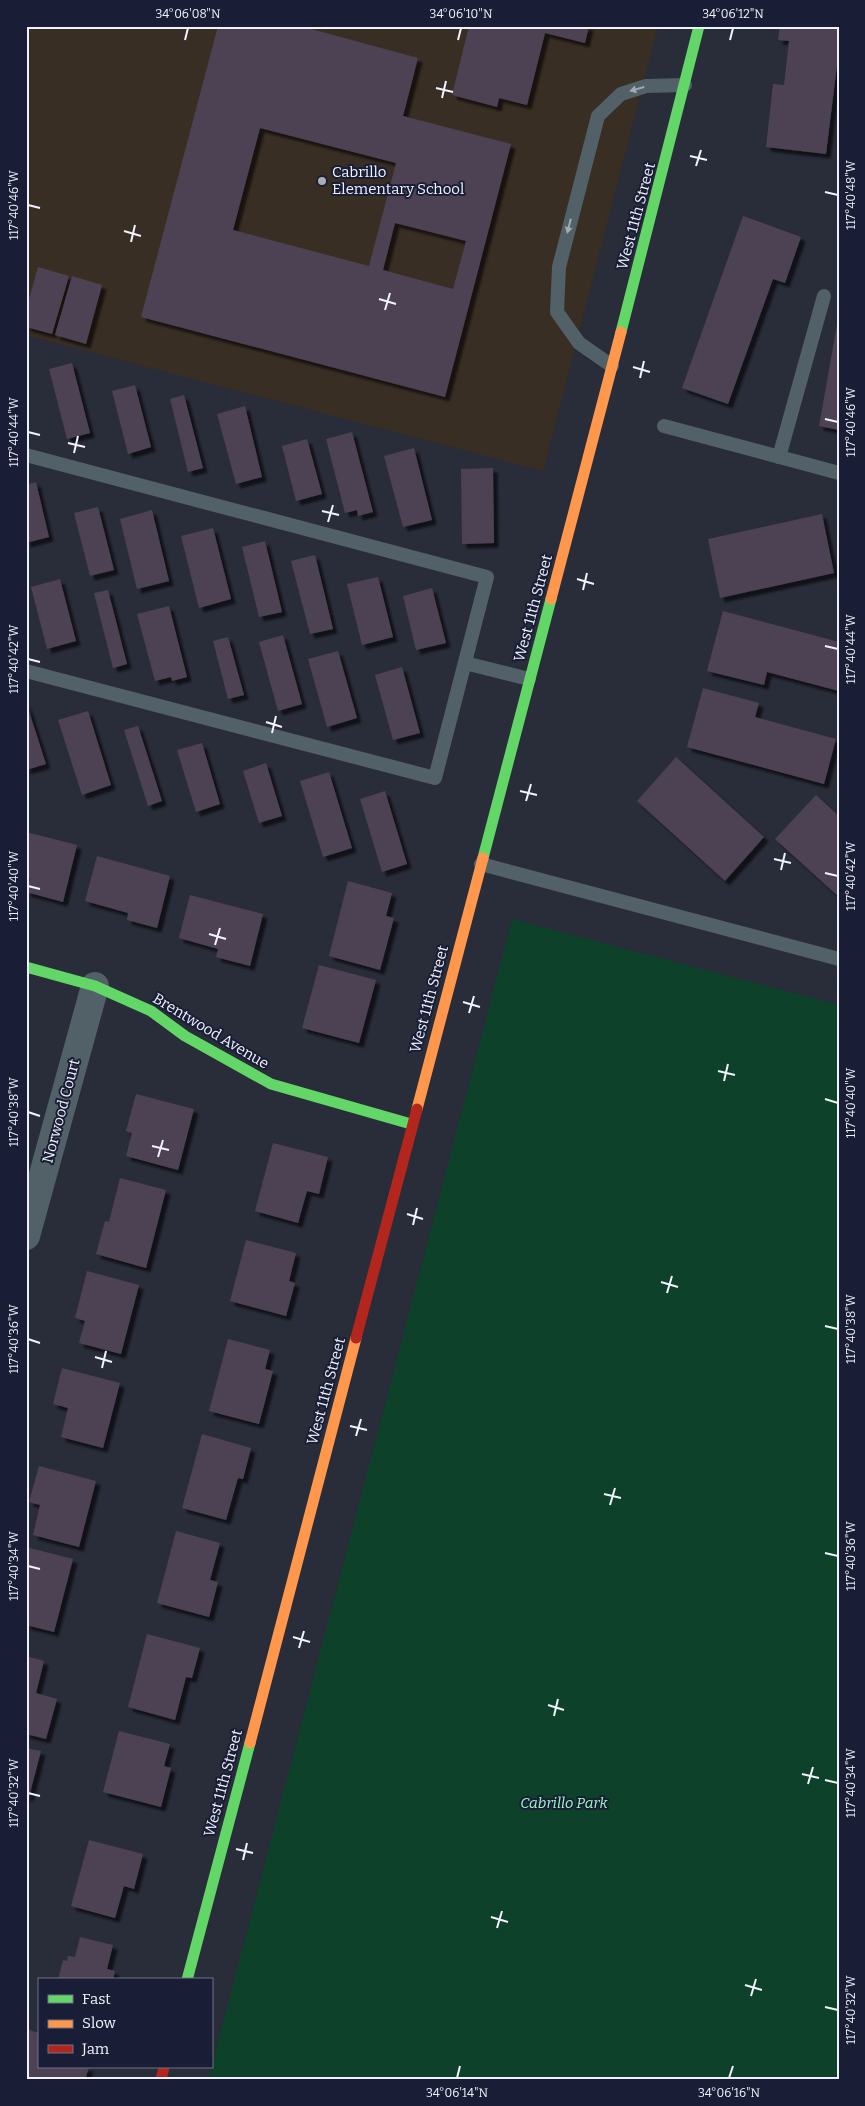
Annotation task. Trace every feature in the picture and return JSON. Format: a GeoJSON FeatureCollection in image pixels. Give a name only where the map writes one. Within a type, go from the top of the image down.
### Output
{"type":"FeatureCollection","features":[{"type":"Feature","properties":{"kind":"street","name":"West 11th Street"},"geometry":{"type":"LineString","coordinates":[[188,1978],[612,366],[699,26]]}},
{"type":"Feature","properties":{"kind":"street","name":"Brentwood Avenue"},"geometry":{"type":"LineString","coordinates":[[26,967],[95,986],[151,1011],[185,1036],[270,1084],[412,1124]]}},
{"type":"Feature","properties":{"kind":"street","name":"Norwood Court"},"geometry":{"type":"LineString","coordinates":[[26,1236],[95,986]]}},
{"type":"Feature","properties":{"kind":"lane"},"geometry":{"type":"LineString","coordinates":[[612,366],[579,343],[557,312],[559,268],[585,164],[598,116],[621,94],[646,86],[685,85]]}},
{"type":"Feature","properties":{"kind":"lane"},"geometry":{"type":"LineString","coordinates":[[779,457],[824,296]]}},
{"type":"Feature","properties":{"kind":"lane"},"geometry":{"type":"LineString","coordinates":[[664,426],[839,473]]}},
{"type":"Feature","properties":{"kind":"lane"},"geometry":{"type":"LineString","coordinates":[[26,455],[487,578],[434,778],[26,671]]}},
{"type":"Feature","properties":{"kind":"lane"},"geometry":{"type":"LineString","coordinates":[[466,663],[529,679]]}},
{"type":"Feature","properties":{"kind":"lane"},"geometry":{"type":"LineString","coordinates":[[481,864],[839,959]]}},
{"type":"Feature","properties":{"kind":"shaded area","name":"Cabrillo Elementary School"},"geometry":{"type":"Polygon","coordinates":[[[26,26],[658,26],[543,471],[26,335],[26,26]]]}},
{"type":"Feature","properties":{"kind":"green space","name":"Cabrillo Park"},"geometry":{"type":"Polygon","coordinates":[[[512,919],[839,1005],[839,2080],[208,2080],[512,919]]]}},
{"type":"Feature","properties":{"kind":"building"},"geometry":{"type":"Polygon","coordinates":[[[218,26],[300,26],[418,58],[403,116],[511,144],[445,397],[141,317],[218,26]],[[260,128],[233,230],[369,266],[396,163],[260,128]],[[395,223],[383,270],[453,289],[466,241],[395,223]]]}},
{"type":"Feature","properties":{"kind":"building"},"geometry":{"type":"Polygon","coordinates":[[[469,26],[589,26],[585,43],[545,33],[527,105],[499,98],[497,107],[452,95],[469,26]]]}},
{"type":"Feature","properties":{"kind":"building"},"geometry":{"type":"Polygon","coordinates":[[[780,26],[839,26],[839,49],[826,154],[766,147],[773,84],[784,85],[789,41],[778,40],[780,26]]]}},
{"type":"Feature","properties":{"kind":"building"},"geometry":{"type":"Polygon","coordinates":[[[743,216],[801,237],[785,283],[773,279],[728,404],[682,388],[743,216]]]}},
{"type":"Feature","properties":{"kind":"building"},"geometry":{"type":"Polygon","coordinates":[[[38,267],[69,276],[52,334],[26,327],[26,310],[38,267]]]}},
{"type":"Feature","properties":{"kind":"building"},"geometry":{"type":"Polygon","coordinates":[[[72,276],[102,285],[86,344],[55,335],[72,276]]]}},
{"type":"Feature","properties":{"kind":"building"},"geometry":{"type":"Polygon","coordinates":[[[839,319],[839,430],[819,426],[839,319]]]}},
{"type":"Feature","properties":{"kind":"building"},"geometry":{"type":"Polygon","coordinates":[[[72,363],[90,433],[67,439],[49,369],[72,363]]]}},
{"type":"Feature","properties":{"kind":"building"},"geometry":{"type":"Polygon","coordinates":[[[135,385],[151,447],[128,454],[112,391],[135,385]]]}},
{"type":"Feature","properties":{"kind":"building"},"geometry":{"type":"Polygon","coordinates":[[[184,395],[203,468],[188,472],[170,399],[184,395]]]}},
{"type":"Feature","properties":{"kind":"building"},"geometry":{"type":"Polygon","coordinates":[[[245,406],[262,477],[236,484],[217,414],[245,406]]]}},
{"type":"Feature","properties":{"kind":"building"},"geometry":{"type":"Polygon","coordinates":[[[352,432],[373,512],[358,516],[357,510],[345,513],[326,439],[352,432]]]}},
{"type":"Feature","properties":{"kind":"building"},"geometry":{"type":"Polygon","coordinates":[[[307,439],[322,494],[296,501],[282,446],[307,439]]]}},
{"type":"Feature","properties":{"kind":"building"},"geometry":{"type":"Polygon","coordinates":[[[414,448],[432,520],[403,527],[384,456],[414,448]]]}},
{"type":"Feature","properties":{"kind":"building"},"geometry":{"type":"Polygon","coordinates":[[[493,468],[494,543],[462,544],[461,469],[493,468]]]}},
{"type":"Feature","properties":{"kind":"building"},"geometry":{"type":"Polygon","coordinates":[[[36,482],[49,537],[26,543],[26,485],[36,482]]]}},
{"type":"Feature","properties":{"kind":"building"},"geometry":{"type":"Polygon","coordinates":[[[98,507],[114,570],[90,576],[74,513],[98,507]]]}},
{"type":"Feature","properties":{"kind":"building"},"geometry":{"type":"Polygon","coordinates":[[[152,510],[169,581],[137,589],[120,519],[152,510]]]}},
{"type":"Feature","properties":{"kind":"building"},"geometry":{"type":"Polygon","coordinates":[[[822,514],[834,573],[720,598],[708,539],[822,514]]]}},
{"type":"Feature","properties":{"kind":"building"},"geometry":{"type":"Polygon","coordinates":[[[213,528],[231,599],[199,608],[181,536],[213,528]]]}},
{"type":"Feature","properties":{"kind":"building"},"geometry":{"type":"Polygon","coordinates":[[[265,541],[282,612],[259,617],[242,547],[265,541]]]}},
{"type":"Feature","properties":{"kind":"building"},"geometry":{"type":"Polygon","coordinates":[[[315,555],[333,629],[310,634],[291,561],[315,555]]]}},
{"type":"Feature","properties":{"kind":"building"},"geometry":{"type":"Polygon","coordinates":[[[378,577],[393,637],[362,645],[347,584],[378,577]]]}},
{"type":"Feature","properties":{"kind":"building"},"geometry":{"type":"Polygon","coordinates":[[[60,579],[76,641],[47,649],[31,587],[60,579]]]}},
{"type":"Feature","properties":{"kind":"building"},"geometry":{"type":"Polygon","coordinates":[[[432,588],[446,643],[416,650],[403,596],[432,588]]]}},
{"type":"Feature","properties":{"kind":"building"},"geometry":{"type":"Polygon","coordinates":[[[108,590],[127,664],[113,668],[94,593],[108,590]]]}},
{"type":"Feature","properties":{"kind":"building"},"geometry":{"type":"Polygon","coordinates":[[[169,606],[187,677],[172,681],[171,677],[155,681],[137,614],[169,606]]]}},
{"type":"Feature","properties":{"kind":"building"},"geometry":{"type":"Polygon","coordinates":[[[723,611],[839,642],[839,691],[767,672],[764,685],[707,671],[723,611]]]}},
{"type":"Feature","properties":{"kind":"building"},"geometry":{"type":"Polygon","coordinates":[[[283,635],[302,704],[278,711],[259,642],[283,635]]]}},
{"type":"Feature","properties":{"kind":"building"},"geometry":{"type":"Polygon","coordinates":[[[228,637],[244,695],[228,699],[213,641],[228,637]]]}},
{"type":"Feature","properties":{"kind":"building"},"geometry":{"type":"Polygon","coordinates":[[[338,651],[357,718],[327,727],[308,659],[338,651]]]}},
{"type":"Feature","properties":{"kind":"building"},"geometry":{"type":"Polygon","coordinates":[[[402,667],[420,733],[393,740],[375,675],[402,667]]]}},
{"type":"Feature","properties":{"kind":"building"},"geometry":{"type":"Polygon","coordinates":[[[703,688],[759,703],[755,717],[836,739],[824,784],[687,747],[703,688]]]}},
{"type":"Feature","properties":{"kind":"building"},"geometry":{"type":"Polygon","coordinates":[[[26,702],[46,764],[26,770],[26,702]]]}},
{"type":"Feature","properties":{"kind":"building"},"geometry":{"type":"Polygon","coordinates":[[[88,711],[111,785],[82,795],[58,720],[88,711]]]}},
{"type":"Feature","properties":{"kind":"building"},"geometry":{"type":"Polygon","coordinates":[[[138,726],[162,801],[148,806],[124,730],[138,726]]]}},
{"type":"Feature","properties":{"kind":"building"},"geometry":{"type":"Polygon","coordinates":[[[202,743],[220,804],[196,812],[177,750],[202,743]]]}},
{"type":"Feature","properties":{"kind":"building"},"geometry":{"type":"Polygon","coordinates":[[[676,757],[764,837],[725,881],[637,801],[676,757]]]}},
{"type":"Feature","properties":{"kind":"building"},"geometry":{"type":"Polygon","coordinates":[[[266,763],[282,816],[259,823],[243,771],[266,763]]]}},
{"type":"Feature","properties":{"kind":"building"},"geometry":{"type":"Polygon","coordinates":[[[329,772],[352,848],[323,857],[300,781],[329,772]]]}},
{"type":"Feature","properties":{"kind":"building"},"geometry":{"type":"Polygon","coordinates":[[[385,791],[407,864],[382,872],[360,799],[385,791]]]}},
{"type":"Feature","properties":{"kind":"building"},"geometry":{"type":"Polygon","coordinates":[[[816,795],[839,816],[839,897],[775,839],[816,795]]]}},
{"type":"Feature","properties":{"kind":"building"},"geometry":{"type":"Polygon","coordinates":[[[26,832],[77,845],[63,902],[26,892],[30,879],[26,878],[26,832]]]}},
{"type":"Feature","properties":{"kind":"building"},"geometry":{"type":"Polygon","coordinates":[[[97,856],[170,876],[157,928],[127,920],[128,913],[85,901],[97,856]]]}},
{"type":"Feature","properties":{"kind":"building"},"geometry":{"type":"Polygon","coordinates":[[[348,881],[392,893],[386,916],[394,918],[380,970],[329,956],[348,881]]]}},
{"type":"Feature","properties":{"kind":"building"},"geometry":{"type":"Polygon","coordinates":[[[190,895],[263,914],[250,966],[216,957],[218,949],[179,938],[190,895]]]}},
{"type":"Feature","properties":{"kind":"building"},"geometry":{"type":"Polygon","coordinates":[[[319,965],[376,980],[359,1043],[302,1028],[319,965]]]}},
{"type":"Feature","properties":{"kind":"building"},"geometry":{"type":"Polygon","coordinates":[[[136,1094],[194,1109],[178,1170],[126,1156],[132,1133],[126,1131],[136,1094]]]}},
{"type":"Feature","properties":{"kind":"building"},"geometry":{"type":"Polygon","coordinates":[[[273,1143],[328,1157],[319,1194],[307,1191],[298,1223],[255,1211],[273,1143]]]}},
{"type":"Feature","properties":{"kind":"building"},"geometry":{"type":"Polygon","coordinates":[[[120,1178],[166,1190],[146,1268],[96,1254],[105,1221],[109,1222],[120,1178]]]}},
{"type":"Feature","properties":{"kind":"building"},"geometry":{"type":"Polygon","coordinates":[[[246,1240],[296,1253],[289,1281],[295,1283],[286,1316],[230,1301],[246,1240]]]}},
{"type":"Feature","properties":{"kind":"building"},"geometry":{"type":"Polygon","coordinates":[[[87,1271],[139,1285],[121,1354],[79,1343],[85,1321],[75,1318],[87,1271]]]}},
{"type":"Feature","properties":{"kind":"building"},"geometry":{"type":"Polygon","coordinates":[[[228,1339],[270,1350],[265,1369],[273,1371],[259,1424],[209,1411],[228,1339]]]}},
{"type":"Feature","properties":{"kind":"building"},"geometry":{"type":"Polygon","coordinates":[[[62,1368],[120,1383],[103,1448],[61,1437],[68,1408],[53,1404],[62,1368]]]}},
{"type":"Feature","properties":{"kind":"building"},"geometry":{"type":"Polygon","coordinates":[[[202,1434],[251,1448],[243,1479],[238,1478],[226,1520],[182,1508],[202,1434]]]}},
{"type":"Feature","properties":{"kind":"building"},"geometry":{"type":"Polygon","coordinates":[[[39,1466],[96,1481],[79,1547],[33,1535],[40,1505],[29,1502],[39,1466]]]}},
{"type":"Feature","properties":{"kind":"building"},"geometry":{"type":"Polygon","coordinates":[[[176,1531],[220,1543],[210,1580],[218,1582],[209,1617],[157,1603],[176,1531]]]}},
{"type":"Feature","properties":{"kind":"building"},"geometry":{"type":"Polygon","coordinates":[[[26,1547],[73,1559],[54,1632],[26,1625],[26,1547]]]}},
{"type":"Feature","properties":{"kind":"building"},"geometry":{"type":"Polygon","coordinates":[[[147,1634],[200,1648],[192,1678],[186,1677],[175,1720],[128,1707],[147,1634]]]}},
{"type":"Feature","properties":{"kind":"building"},"geometry":{"type":"Polygon","coordinates":[[[26,1656],[44,1661],[36,1693],[57,1699],[46,1739],[26,1734],[26,1656]]]}},
{"type":"Feature","properties":{"kind":"building"},"geometry":{"type":"Polygon","coordinates":[[[119,1731],[170,1744],[164,1766],[171,1768],[161,1807],[103,1792],[119,1731]]]}},
{"type":"Feature","properties":{"kind":"building"},"geometry":{"type":"Polygon","coordinates":[[[26,1748],[41,1751],[29,1797],[26,1797],[26,1748]]]}},
{"type":"Feature","properties":{"kind":"building"},"geometry":{"type":"Polygon","coordinates":[[[89,1840],[143,1854],[134,1889],[124,1886],[115,1918],[71,1906],[89,1840]]]}},
{"type":"Feature","properties":{"kind":"building"},"geometry":{"type":"Polygon","coordinates":[[[80,1937],[113,1945],[107,1969],[115,1971],[113,1978],[58,1978],[63,1960],[67,1961],[68,1956],[75,1957],[80,1937]]]}},
{"type":"Feature","properties":{"kind":"building"},"geometry":{"type":"Polygon","coordinates":[[[26,2029],[38,2033],[38,2068],[89,2068],[85,2080],[26,2080],[26,2029]]]}},
{"type":"Feature","properties":{"kind":"traffic: fast"},"geometry":{"type":"LineString","coordinates":[[621,332],[699,26]]}},
{"type":"Feature","properties":{"kind":"traffic: fast"},"geometry":{"type":"LineString","coordinates":[[483,858],[551,599]]}},
{"type":"Feature","properties":{"kind":"traffic: fast"},"geometry":{"type":"LineString","coordinates":[[26,967],[95,986],[151,1011],[185,1036],[271,1084],[411,1124]]}},
{"type":"Feature","properties":{"kind":"traffic: fast"},"geometry":{"type":"LineString","coordinates":[[188,1978],[250,1743]]}},
{"type":"Feature","properties":{"kind":"traffic: slow"},"geometry":{"type":"LineString","coordinates":[[551,599],[621,332]]}},
{"type":"Feature","properties":{"kind":"traffic: slow"},"geometry":{"type":"LineString","coordinates":[[417,1109],[483,858]]}},
{"type":"Feature","properties":{"kind":"traffic: slow"},"geometry":{"type":"LineString","coordinates":[[250,1743],[356,1338]]}},
{"type":"Feature","properties":{"kind":"traffic: jam"},"geometry":{"type":"LineString","coordinates":[[356,1338],[417,1109]]}},
{"type":"Feature","properties":{"kind":"traffic: jam"},"geometry":{"type":"LineString","coordinates":[[161,2080],[164,2068]]}},
{"type":"Feature","properties":{"kind":"place","name":"Cabrillo Elementary School"},"geometry":{"type":"Point","coordinates":[322,181]}}]}
